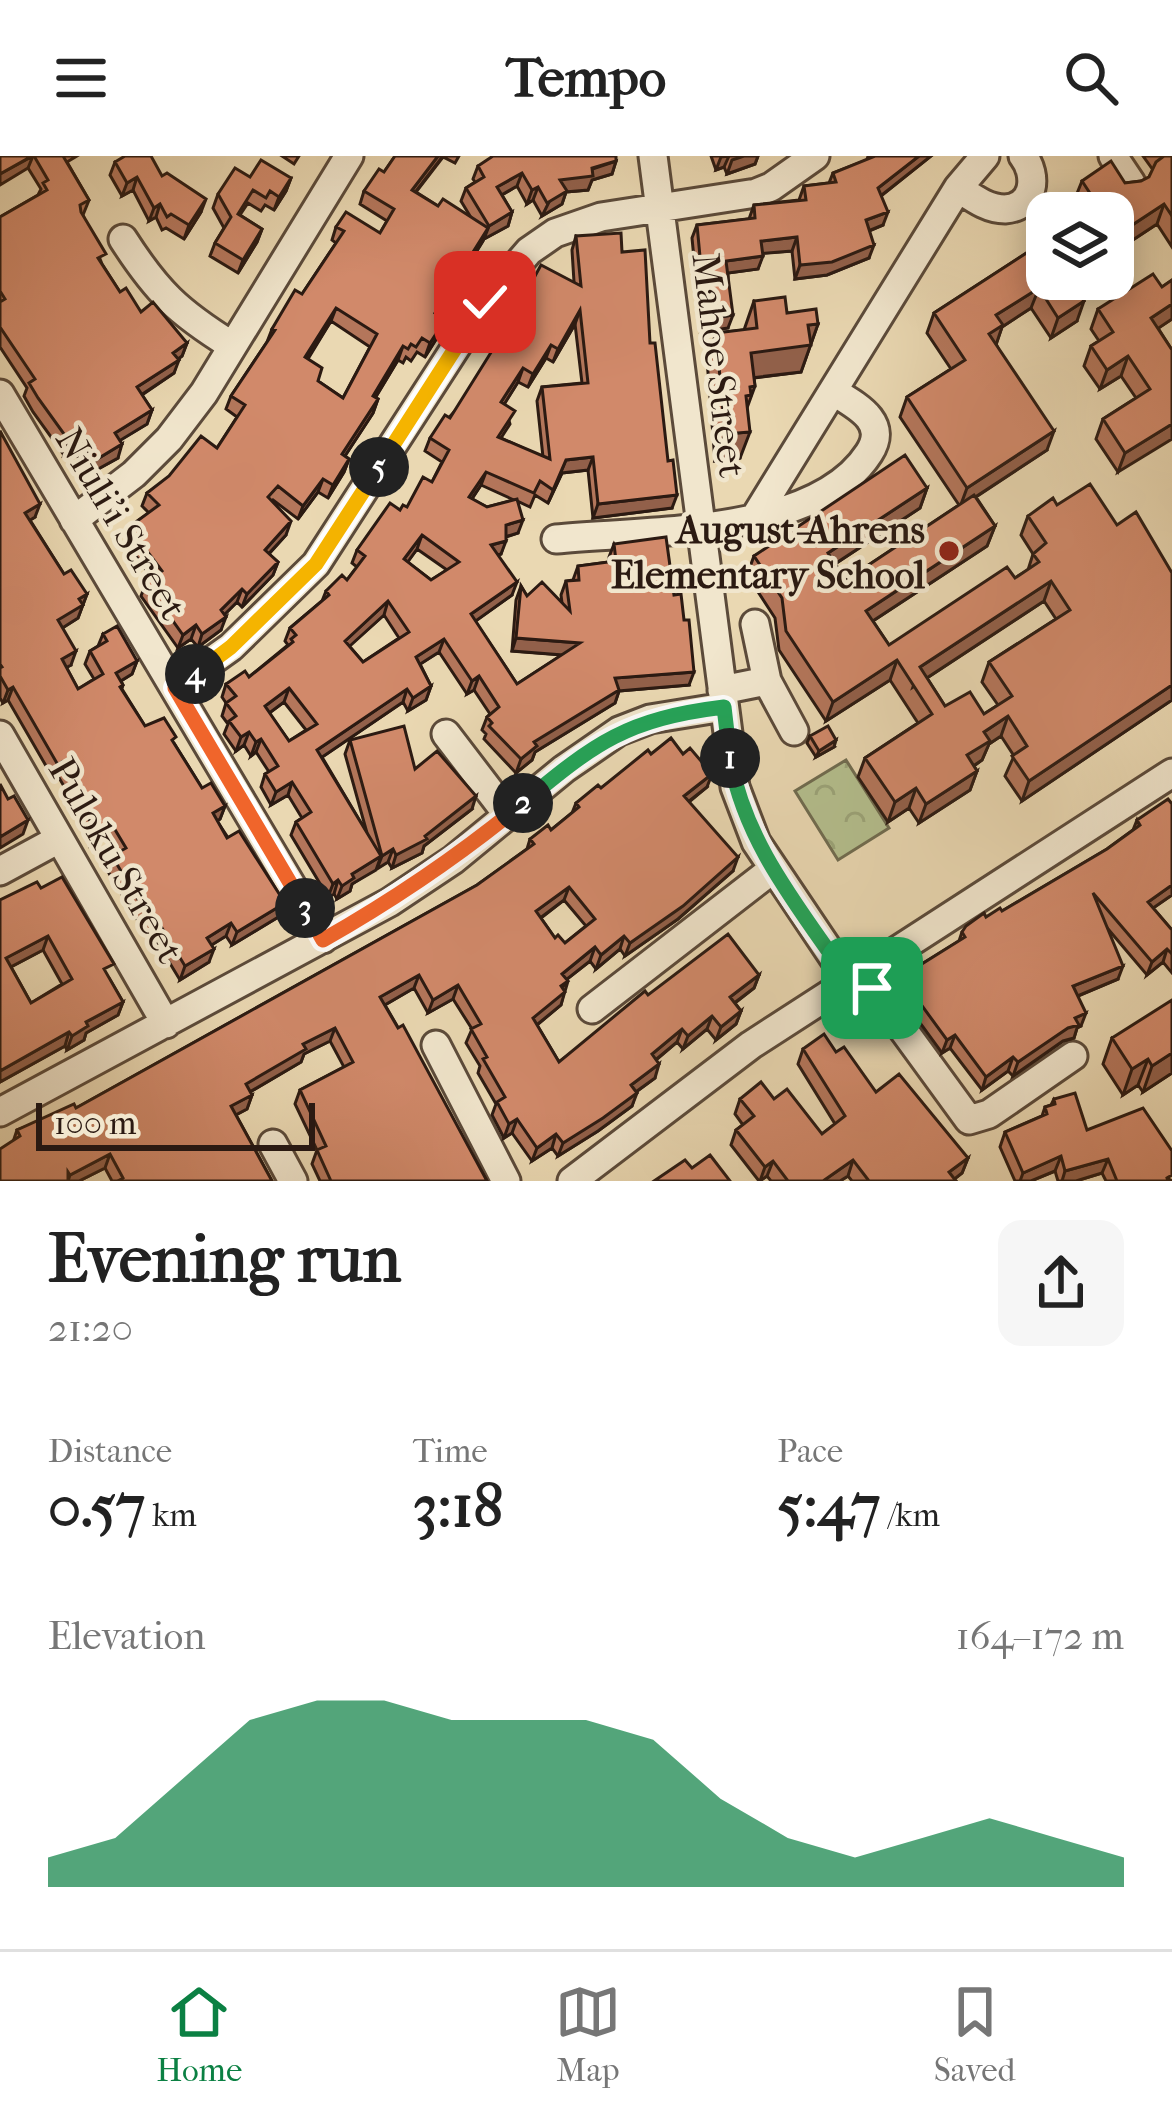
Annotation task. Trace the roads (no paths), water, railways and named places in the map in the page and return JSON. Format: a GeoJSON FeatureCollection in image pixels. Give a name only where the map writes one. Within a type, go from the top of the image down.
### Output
{"type":"FeatureCollection","features":[{"type":"Feature","properties":{"kind":"street"},"geometry":{"type":"LineString","coordinates":[[74,520],[134,474],[204,393],[350,156]]}},
{"type":"Feature","properties":{"kind":"street","name":"Mahoe Street"},"geometry":{"type":"LineString","coordinates":[[653,156],[735,787],[743,812],[773,869],[850,982],[872,988],[969,1120],[989,1114],[1073,1056]]}},
{"type":"Feature","properties":{"kind":"street"},"geometry":{"type":"LineString","coordinates":[[175,688],[231,647],[316,564],[485,302],[529,250],[578,224],[756,193],[771,188],[815,156]]}},
{"type":"Feature","properties":{"kind":"street"},"geometry":{"type":"LineString","coordinates":[[752,521],[958,188],[985,156]]}},
{"type":"Feature","properties":{"kind":"street"},"geometry":{"type":"LineString","coordinates":[[958,188],[993,207],[1020,204],[1033,183],[1032,168],[1023,156]]}},
{"type":"Feature","properties":{"kind":"street"},"geometry":{"type":"LineString","coordinates":[[1113,156],[1131,183]]}},
{"type":"Feature","properties":{"kind":"street"},"geometry":{"type":"LineString","coordinates":[[123,239],[152,285],[185,316],[231,345]]}},
{"type":"Feature","properties":{"kind":"street"},"geometry":{"type":"LineString","coordinates":[[556,538],[752,521],[786,512],[858,467],[873,448],[871,417],[834,392]]}},
{"type":"Feature","properties":{"kind":"street","name":"Niuli'i Street"},"geometry":{"type":"LineString","coordinates":[[0,394],[323,940]]}},
{"type":"Feature","properties":{"kind":"street"},"geometry":{"type":"LineString","coordinates":[[755,624],[767,681],[794,731]]}},
{"type":"Feature","properties":{"kind":"street"},"geometry":{"type":"LineString","coordinates":[[0,1112],[406,892],[619,731],[767,681]]}},
{"type":"Feature","properties":{"kind":"street"},"geometry":{"type":"LineString","coordinates":[[446,734],[508,815]]}},
{"type":"Feature","properties":{"kind":"street","name":"Puloku Street"},"geometry":{"type":"LineString","coordinates":[[0,735],[166,1024]]}},
{"type":"Feature","properties":{"kind":"street"},"geometry":{"type":"LineString","coordinates":[[572,1181],[728,1061],[1172,773]]}},
{"type":"Feature","properties":{"kind":"street"},"geometry":{"type":"LineString","coordinates":[[0,872],[59,839]]}},
{"type":"Feature","properties":{"kind":"street"},"geometry":{"type":"LineString","coordinates":[[592,1009],[773,869]]}},
{"type":"Feature","properties":{"kind":"street"},"geometry":{"type":"LineString","coordinates":[[436,1046],[506,1181]]}},
{"type":"Feature","properties":{"kind":"street"},"geometry":{"type":"LineString","coordinates":[[273,1144],[292,1181]]}},
{"type":"Feature","properties":{"kind":"place","name":"August-Ahrens Elementary School"},"geometry":{"type":"Point","coordinates":[949,551]}}]}
